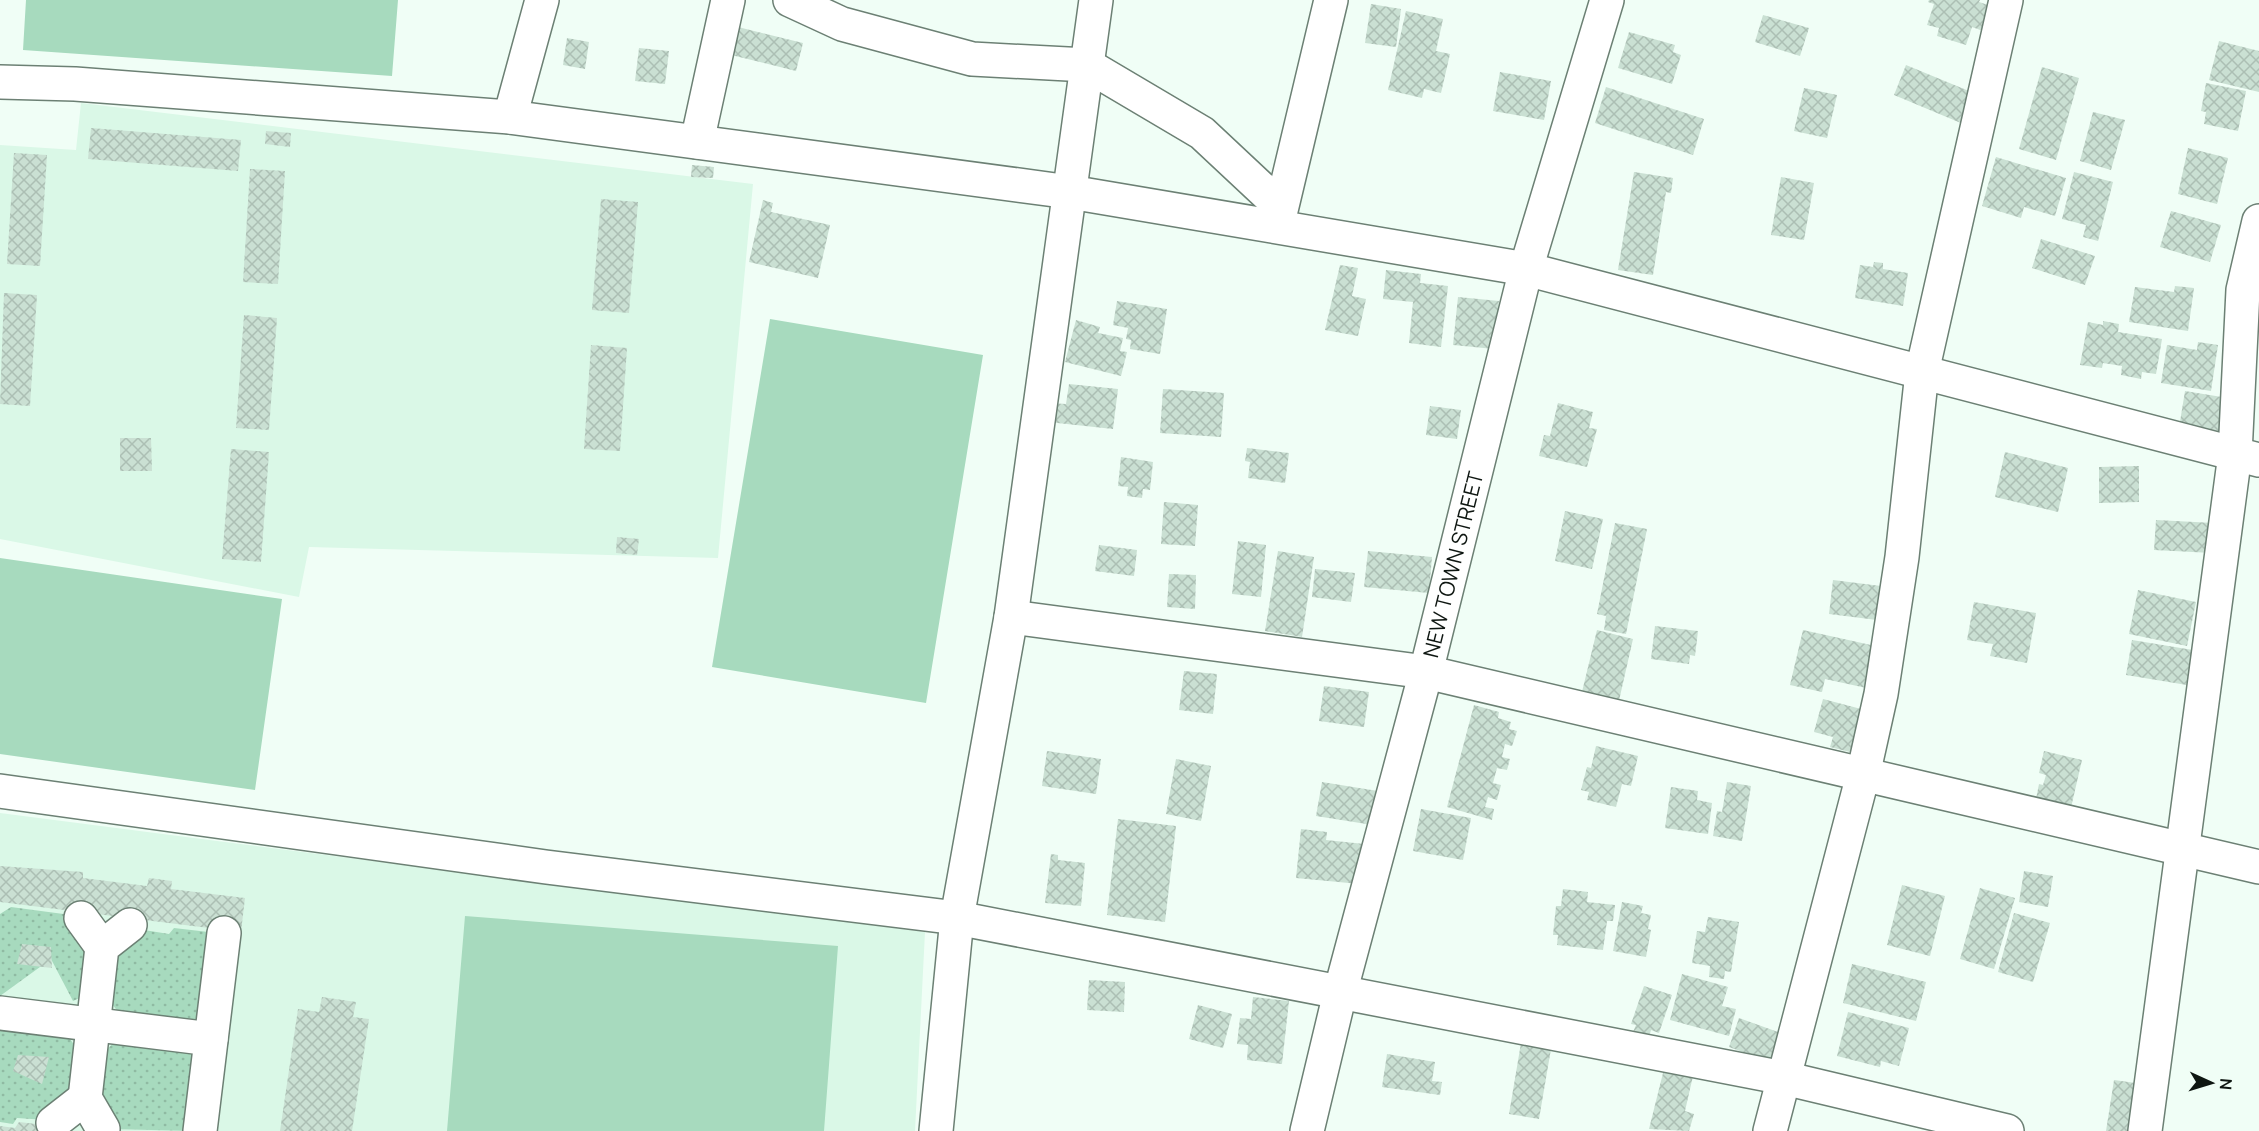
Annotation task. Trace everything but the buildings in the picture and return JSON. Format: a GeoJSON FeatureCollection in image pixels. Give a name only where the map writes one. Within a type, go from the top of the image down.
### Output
{"type":"FeatureCollection","features":[{"type":"Feature","properties":{"kind":"street"},"geometry":{"type":"LineString","coordinates":[[510,117],[542,0]]}},
{"type":"Feature","properties":{"kind":"street"},"geometry":{"type":"LineString","coordinates":[[697,142],[728,0]]}},
{"type":"Feature","properties":{"kind":"street"},"geometry":{"type":"LineString","coordinates":[[790,0],[842,24],[972,59],[1087,65],[1202,133],[1279,217]]}},
{"type":"Feature","properties":{"kind":"street"},"geometry":{"type":"LineString","coordinates":[[936,1131],[957,918],[1011,616],[1096,0]]}},
{"type":"Feature","properties":{"kind":"street"},"geometry":{"type":"LineString","coordinates":[[1279,217],[1330,0]]}},
{"type":"Feature","properties":{"kind":"street","name":"NEW TOWN STREET"},"geometry":{"type":"LineString","coordinates":[[1306,1131],[1340,993],[1426,672],[1526,269],[1607,0]]}},
{"type":"Feature","properties":{"kind":"street"},"geometry":{"type":"LineString","coordinates":[[1770,1131],[1863,775],[1881,694],[1902,557],[1922,372],[2006,0]]}},
{"type":"Feature","properties":{"kind":"street"},"geometry":{"type":"LineString","coordinates":[[0,82],[75,84],[510,117],[1070,192],[1279,217],[1526,269],[2247,457]]}},
{"type":"Feature","properties":{"kind":"street"},"geometry":{"type":"LineString","coordinates":[[2145,1131],[2184,848],[2247,457],[2243,290],[2259,221]]}},
{"type":"Feature","properties":{"kind":"street"},"geometry":{"type":"LineString","coordinates":[[1011,616],[1426,672],[2259,867]]}},
{"type":"Feature","properties":{"kind":"street"},"geometry":{"type":"LineString","coordinates":[[0,791],[546,867],[957,918],[1784,1078],[2007,1131]]}},
{"type":"Feature","properties":{"kind":"street"},"geometry":{"type":"LineString","coordinates":[[81,918],[102,947],[85,1098],[103,1130]]}},
{"type":"Feature","properties":{"kind":"street"},"geometry":{"type":"LineString","coordinates":[[102,947],[130,925]]}},
{"type":"Feature","properties":{"kind":"street"},"geometry":{"type":"LineString","coordinates":[[200,1131],[224,933]]}},
{"type":"Feature","properties":{"kind":"street"},"geometry":{"type":"LineString","coordinates":[[0,1013],[211,1039]]}},
{"type":"Feature","properties":{"kind":"street"},"geometry":{"type":"LineString","coordinates":[[53,1123],[85,1098]]}},
{"type":"Feature","properties":{"kind":"shaded area"},"geometry":{"type":"Polygon","coordinates":[[[81,103],[753,184],[718,558],[309,547],[299,597],[0,539],[0,145],[76,150],[81,103]]]}},
{"type":"Feature","properties":{"kind":"shaded area"},"geometry":{"type":"Polygon","coordinates":[[[0,813],[925,932],[915,1131],[0,1131],[0,813]]]}},
{"type":"Feature","properties":{"kind":"green space"},"geometry":{"type":"Polygon","coordinates":[[[26,0],[398,0],[392,76],[23,50],[26,0]]]}},
{"type":"Feature","properties":{"kind":"green space"},"geometry":{"type":"Polygon","coordinates":[[[770,319],[983,355],[926,703],[712,667],[770,319]]]}},
{"type":"Feature","properties":{"kind":"green space"},"geometry":{"type":"Polygon","coordinates":[[[0,558],[282,599],[255,790],[0,754],[0,558]]]}},
{"type":"Feature","properties":{"kind":"green space"},"geometry":{"type":"Polygon","coordinates":[[[11,907],[71,915],[95,949],[84,996],[73,1001],[51,959],[0,996],[0,914],[11,907]]]}},
{"type":"Feature","properties":{"kind":"green space"},"geometry":{"type":"Polygon","coordinates":[[[465,916],[838,946],[824,1131],[447,1131],[465,916]]]}},
{"type":"Feature","properties":{"kind":"green space"},"geometry":{"type":"Polygon","coordinates":[[[174,928],[217,933],[204,1026],[118,1012],[110,1001],[109,953],[144,930],[169,934],[174,928]]]}},
{"type":"Feature","properties":{"kind":"green space"},"geometry":{"type":"Polygon","coordinates":[[[0,1021],[68,1036],[75,1046],[76,1099],[46,1120],[17,1118],[13,1124],[0,1122],[0,1021]]]}},
{"type":"Feature","properties":{"kind":"green space"},"geometry":{"type":"Polygon","coordinates":[[[116,1041],[196,1048],[193,1131],[109,1129],[91,1099],[106,1050],[116,1041]]]}}]}
